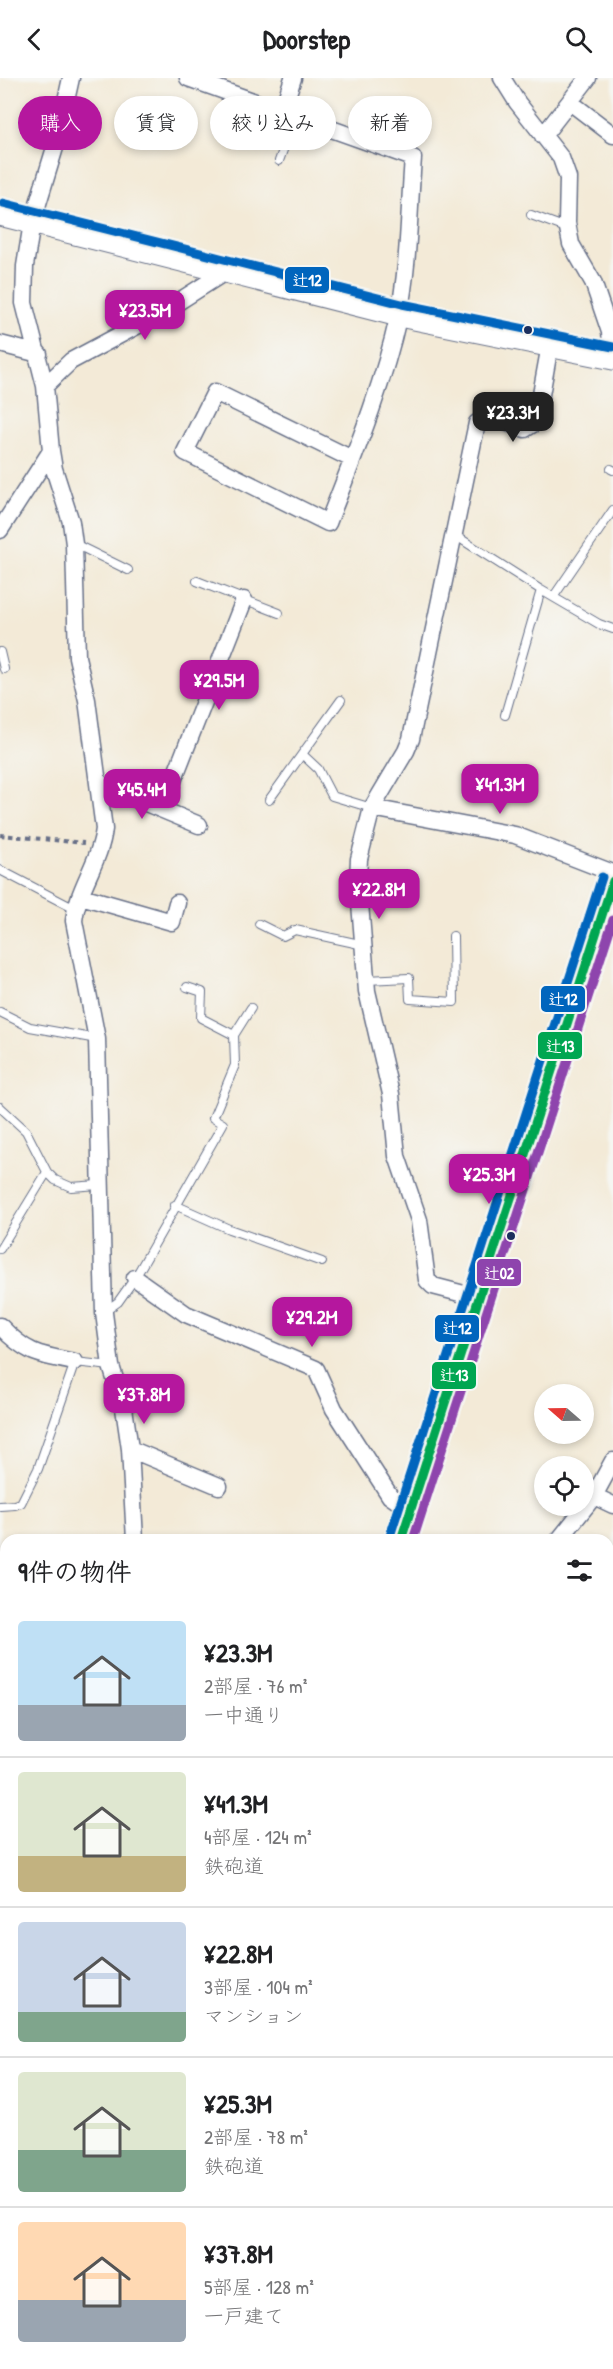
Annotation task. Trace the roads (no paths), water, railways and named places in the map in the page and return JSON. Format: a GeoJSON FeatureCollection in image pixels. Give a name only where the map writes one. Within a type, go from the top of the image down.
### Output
{"type":"FeatureCollection","features":[{"type":"Feature","properties":{"kind":"street"},"geometry":{"type":"LineString","coordinates":[[70,78],[57,141],[32,223],[25,266],[24,303],[39,354],[45,386],[54,468],[71,522],[74,544],[77,657],[87,700],[104,830],[102,844],[78,902],[76,936],[97,1039],[104,1313],[111,1366],[124,1408],[130,1449],[135,1534]]}},
{"type":"Feature","properties":{"kind":"street"},"geometry":{"type":"LineString","coordinates":[[188,78],[238,96]]}},
{"type":"Feature","properties":{"kind":"street"},"geometry":{"type":"LineString","coordinates":[[291,96],[294,78]]}},
{"type":"Feature","properties":{"kind":"street"},"geometry":{"type":"LineString","coordinates":[[0,215],[399,316],[613,359],[610,332],[592,282],[571,244],[567,223],[568,178],[561,158],[517,102],[502,78]]}},
{"type":"Feature","properties":{"kind":"street"},"geometry":{"type":"LineString","coordinates":[[543,136],[588,78]]}},
{"type":"Feature","properties":{"kind":"street"},"geometry":{"type":"LineString","coordinates":[[570,102],[613,135]]}},
{"type":"Feature","properties":{"kind":"street"},"geometry":{"type":"LineString","coordinates":[[336,131],[413,158],[399,316],[384,376],[328,523],[185,452],[215,392],[352,459]]}},
{"type":"Feature","properties":{"kind":"street"},"geometry":{"type":"LineString","coordinates":[[45,386],[71,361],[159,314],[225,272]]}},
{"type":"Feature","properties":{"kind":"street"},"geometry":{"type":"LineString","coordinates":[[0,344],[39,354]]}},
{"type":"Feature","properties":{"kind":"street"},"geometry":{"type":"LineString","coordinates":[[479,1298],[433,1286],[427,1280],[421,1229],[397,1156],[391,1094],[366,980],[358,878],[359,859],[372,808],[411,739],[477,423],[491,417],[525,429],[536,422],[550,345]]}},
{"type":"Feature","properties":{"kind":"street"},"geometry":{"type":"LineString","coordinates":[[0,530],[51,451]]}},
{"type":"Feature","properties":{"kind":"street"},"geometry":{"type":"LineString","coordinates":[[162,809],[244,600]]}},
{"type":"Feature","properties":{"kind":"street"},"geometry":{"type":"LineString","coordinates":[[98,783],[199,825]]}},
{"type":"Feature","properties":{"kind":"street"},"geometry":{"type":"LineString","coordinates":[[372,808],[515,835],[613,873]]}},
{"type":"Feature","properties":{"kind":"street"},"geometry":{"type":"LineString","coordinates":[[403,1534],[613,881]]}},
{"type":"Feature","properties":{"kind":"street"},"geometry":{"type":"LineString","coordinates":[[78,902],[172,922],[177,903]]}},
{"type":"Feature","properties":{"kind":"street"},"geometry":{"type":"LineString","coordinates":[[135,1278],[186,1314],[316,1369],[334,1409],[390,1496],[410,1510]]}},
{"type":"Feature","properties":{"kind":"street"},"geometry":{"type":"LineString","coordinates":[[0,1326],[26,1350],[39,1356],[75,1362]]}},
{"type":"Feature","properties":{"kind":"street"},"geometry":{"type":"LineString","coordinates":[[130,1449],[219,1486]]}},
{"type":"Feature","properties":{"kind":"street"},"geometry":{"type":"LineString","coordinates":[[613,1461],[594,1496],[613,1505]]}},
{"type":"Feature","properties":{"kind":"street"},"geometry":{"type":"LineString","coordinates":[[564,1534],[578,1516]]}},
{"type":"Feature","properties":{"kind":"lane"},"geometry":{"type":"LineString","coordinates":[[279,161],[281,150]]}},
{"type":"Feature","properties":{"kind":"lane"},"geometry":{"type":"LineString","coordinates":[[531,215],[570,230]]}},
{"type":"Feature","properties":{"kind":"lane"},"geometry":{"type":"LineString","coordinates":[[554,596],[613,510]]}},
{"type":"Feature","properties":{"kind":"lane"},"geometry":{"type":"LineString","coordinates":[[453,534],[541,590],[599,624],[613,629]]}},
{"type":"Feature","properties":{"kind":"lane"},"geometry":{"type":"LineString","coordinates":[[74,544],[128,570]]}},
{"type":"Feature","properties":{"kind":"lane"},"geometry":{"type":"LineString","coordinates":[[197,581],[279,613]]}},
{"type":"Feature","properties":{"kind":"lane"},"geometry":{"type":"LineString","coordinates":[[505,715],[541,590]]}},
{"type":"Feature","properties":{"kind":"lane"},"geometry":{"type":"LineString","coordinates":[[0,652],[4,669]]}},
{"type":"Feature","properties":{"kind":"lane"},"geometry":{"type":"LineString","coordinates":[[269,800],[341,700]]}},
{"type":"Feature","properties":{"kind":"lane"},"geometry":{"type":"LineString","coordinates":[[302,754],[318,769],[333,796],[372,808]]}},
{"type":"Feature","properties":{"kind":"lane"},"geometry":{"type":"LineString","coordinates":[[0,870],[78,902]]}},
{"type":"Feature","properties":{"kind":"lane"},"geometry":{"type":"LineString","coordinates":[[259,924],[283,936],[295,930],[364,945]]}},
{"type":"Feature","properties":{"kind":"lane"},"geometry":{"type":"LineString","coordinates":[[366,980],[409,978],[410,999],[454,1002],[453,936]]}},
{"type":"Feature","properties":{"kind":"lane"},"geometry":{"type":"LineString","coordinates":[[188,987],[202,992],[201,1018],[234,1035]]}},
{"type":"Feature","properties":{"kind":"lane"},"geometry":{"type":"LineString","coordinates":[[104,1313],[118,1302],[135,1278],[223,1124],[213,1118],[235,1065],[234,1035],[250,1008]]}},
{"type":"Feature","properties":{"kind":"lane"},"geometry":{"type":"LineString","coordinates":[[0,1012],[30,1027],[97,1039]]}},
{"type":"Feature","properties":{"kind":"lane"},"geometry":{"type":"LineString","coordinates":[[0,1107],[26,1131],[47,1172],[55,1180],[71,1187],[99,1185]]}},
{"type":"Feature","properties":{"kind":"lane"},"geometry":{"type":"LineString","coordinates":[[0,1249],[47,1172]]}},
{"type":"Feature","properties":{"kind":"lane"},"geometry":{"type":"LineString","coordinates":[[175,1205],[229,1229],[322,1262]]}},
{"type":"Feature","properties":{"kind":"lane"},"geometry":{"type":"LineString","coordinates":[[0,1506],[21,1503],[38,1469],[75,1362],[111,1366]]}}]}
